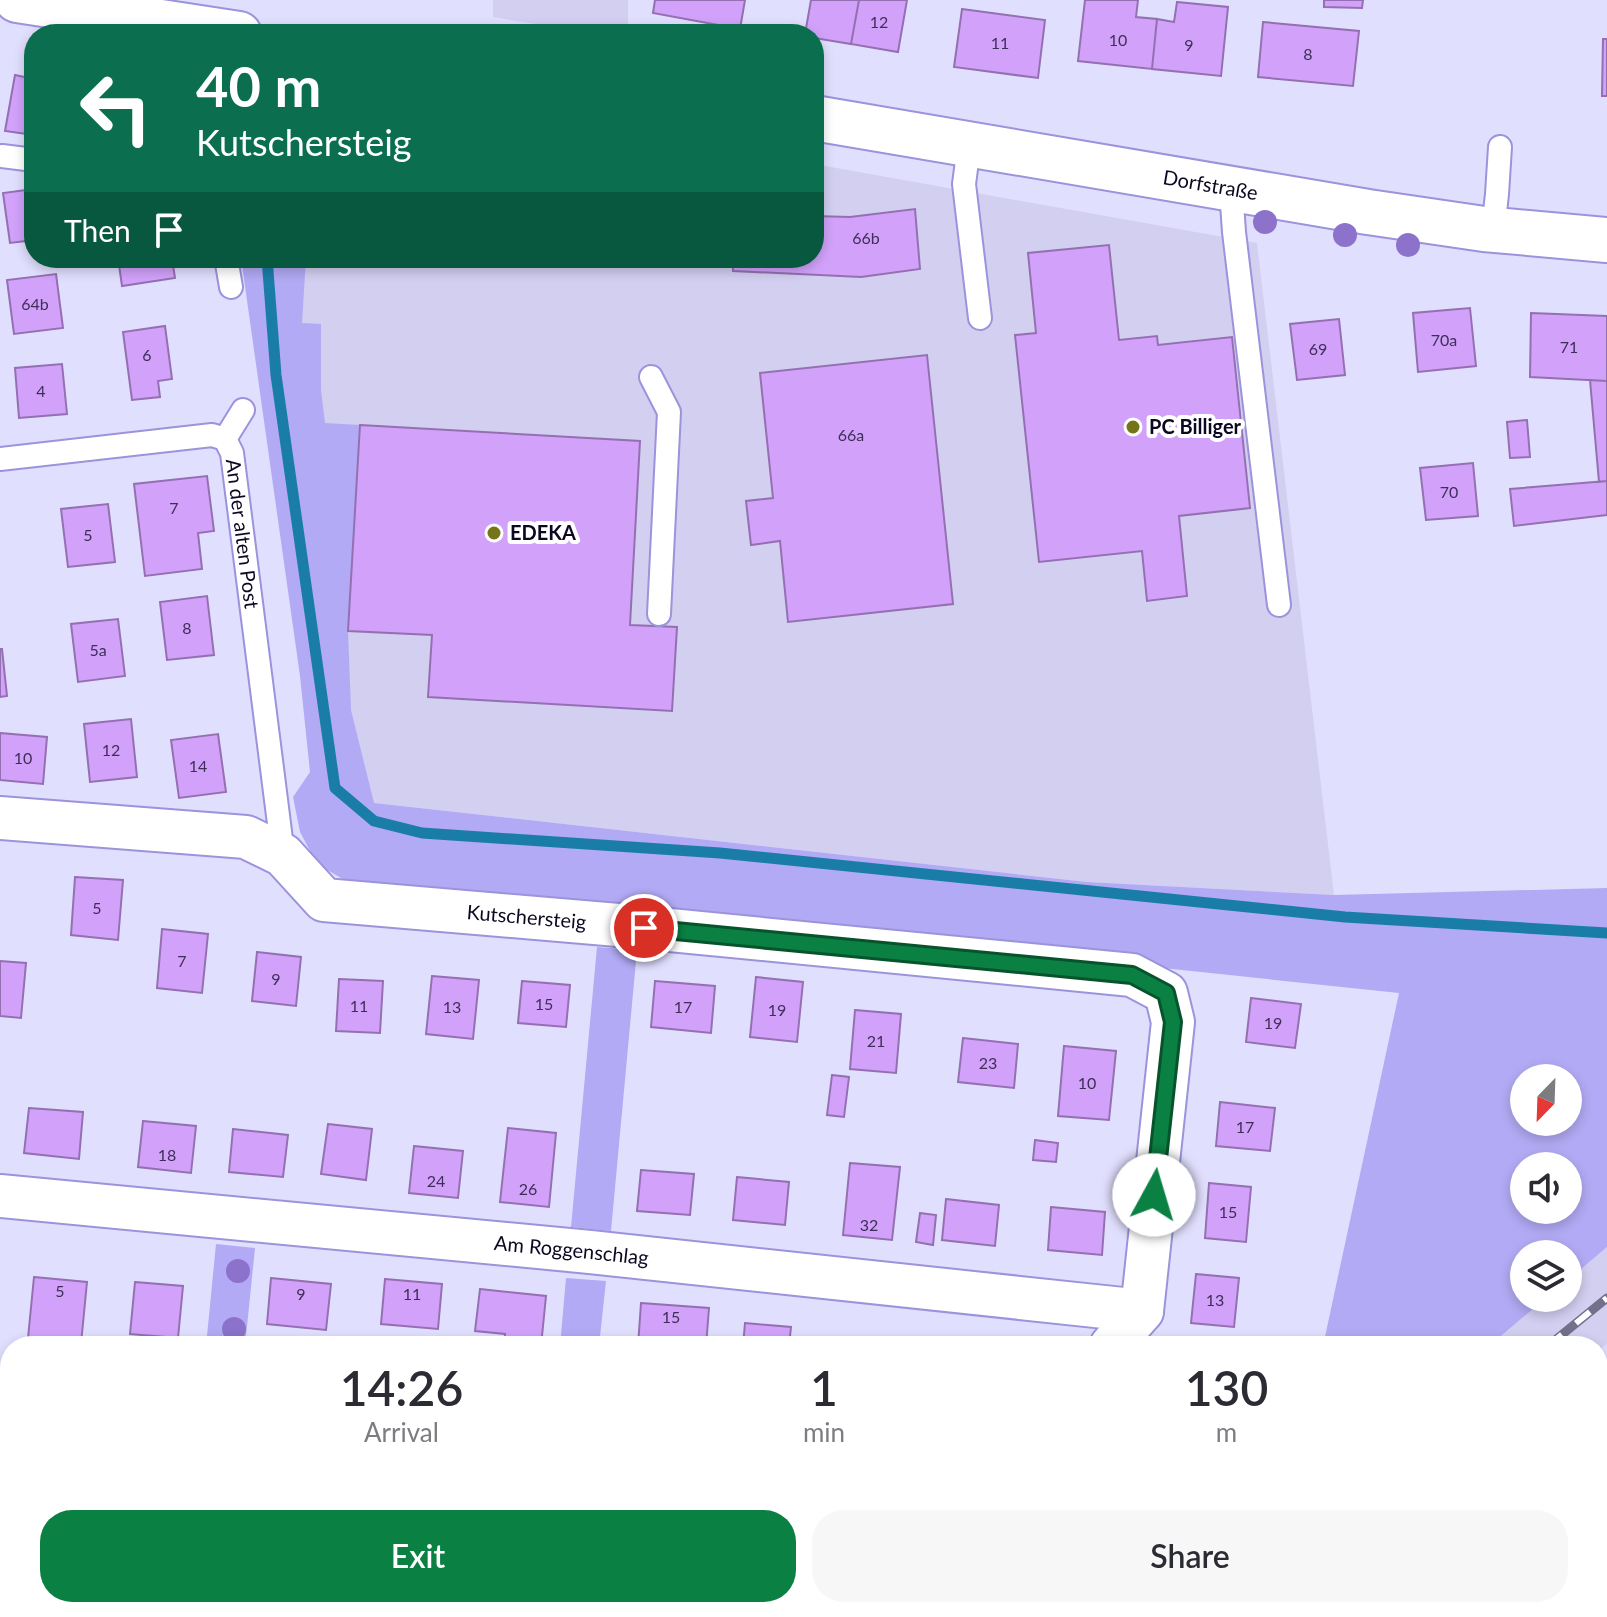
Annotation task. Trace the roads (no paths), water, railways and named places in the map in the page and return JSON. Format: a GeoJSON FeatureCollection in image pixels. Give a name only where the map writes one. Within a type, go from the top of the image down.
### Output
{"type":"FeatureCollection","features":[{"type":"Feature","properties":{"kind":"main road"},"geometry":{"type":"LineString","coordinates":[[19,0],[168,24]]}},
{"type":"Feature","properties":{"kind":"main road","name":"Dorfstraße"},"geometry":{"type":"LineString","coordinates":[[824,120],[1368,212],[1493,230],[1607,240]]}},
{"type":"Feature","properties":{"kind":"street","name":"Kutschersteig"},"geometry":{"type":"LineString","coordinates":[[0,818],[246,837],[283,855],[324,900],[1132,975],[1166,993],[1173,1022],[1142,1311]]}},
{"type":"Feature","properties":{"kind":"street","name":"Am Roggenschlag"},"geometry":{"type":"LineString","coordinates":[[0,1196],[574,1250],[1142,1311]]}},
{"type":"Feature","properties":{"kind":"street"},"geometry":{"type":"LineString","coordinates":[[1120,1336],[1142,1311]]}},
{"type":"Feature","properties":{"kind":"lane"},"geometry":{"type":"LineString","coordinates":[[969,146],[964,184],[980,318]]}},
{"type":"Feature","properties":{"kind":"lane"},"geometry":{"type":"LineString","coordinates":[[1493,230],[1500,147]]}},
{"type":"Feature","properties":{"kind":"lane"},"geometry":{"type":"LineString","coordinates":[[2,156],[24,159]]}},
{"type":"Feature","properties":{"kind":"lane"},"geometry":{"type":"LineString","coordinates":[[1231,189],[1279,605]]}},
{"type":"Feature","properties":{"kind":"lane"},"geometry":{"type":"LineString","coordinates":[[228,268],[231,287]]}},
{"type":"Feature","properties":{"kind":"lane"},"geometry":{"type":"LineString","coordinates":[[651,377],[669,412],[659,614]]}},
{"type":"Feature","properties":{"kind":"lane"},"geometry":{"type":"LineString","coordinates":[[225,439],[243,410]]}},
{"type":"Feature","properties":{"kind":"lane","name":"An der alten Post"},"geometry":{"type":"LineString","coordinates":[[0,459],[212,435],[225,439],[232,453],[283,855]]}},
{"type":"Feature","properties":{"kind":"waterway"},"geometry":{"type":"LineString","coordinates":[[268,268],[276,375],[335,788],[374,821],[422,833],[720,853],[1345,917],[1607,933]]}},
{"type":"Feature","properties":{"kind":"railway"},"geometry":{"type":"LineString","coordinates":[[1560,1336],[1607,1298]]}},
{"type":"Feature","properties":{"kind":"place","name":"PC Billiger"},"geometry":{"type":"Point","coordinates":[1133,427]}},
{"type":"Feature","properties":{"kind":"place","name":"EDEKA"},"geometry":{"type":"Point","coordinates":[494,533]}}]}
